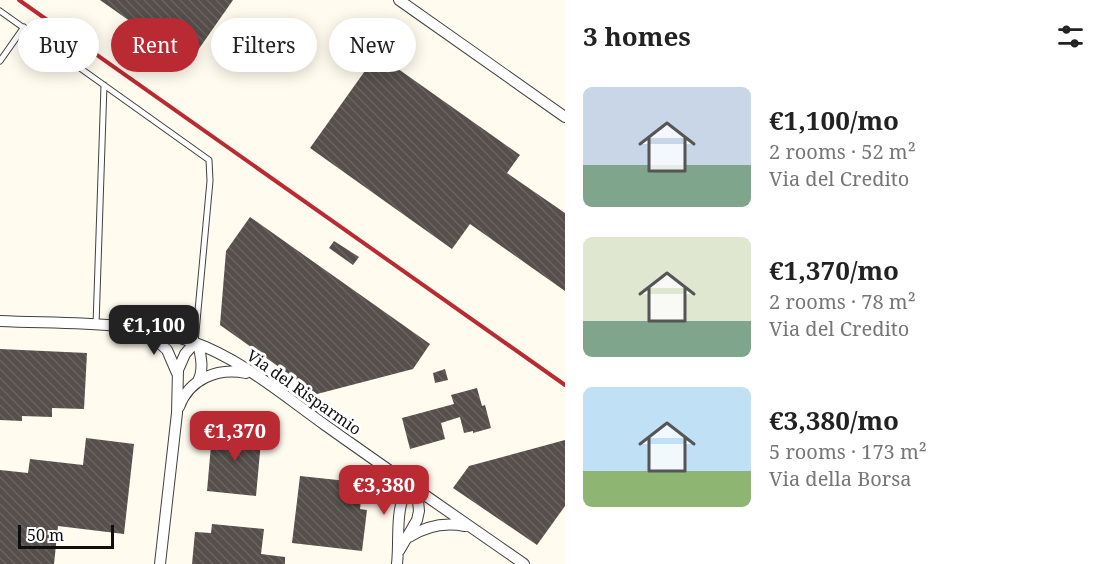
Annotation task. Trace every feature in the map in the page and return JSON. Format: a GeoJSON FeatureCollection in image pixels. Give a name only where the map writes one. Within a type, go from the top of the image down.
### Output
{"type":"FeatureCollection","features":[{"type":"Feature","properties":{"kind":"street"},"geometry":{"type":"LineString","coordinates":[[399,0],[565,117]]}},
{"type":"Feature","properties":{"kind":"street","name":"Via del Risparmio"},"geometry":{"type":"LineString","coordinates":[[0,321],[96,325],[143,330],[196,344],[227,358],[524,564]]}},
{"type":"Feature","properties":{"kind":"street"},"geometry":{"type":"LineString","coordinates":[[143,330],[156,338],[167,350],[177,375]]}},
{"type":"Feature","properties":{"kind":"street"},"geometry":{"type":"LineString","coordinates":[[160,564],[177,413],[177,375],[183,356],[196,344],[201,372],[198,382]]}},
{"type":"Feature","properties":{"kind":"street"},"geometry":{"type":"LineString","coordinates":[[177,413],[183,398],[204,377],[235,371],[252,375]]}},
{"type":"Feature","properties":{"kind":"street"},"geometry":{"type":"LineString","coordinates":[[397,561],[401,546],[413,529],[419,513],[413,487]]}},
{"type":"Feature","properties":{"kind":"street"},"geometry":{"type":"LineString","coordinates":[[397,561],[398,515],[402,500],[413,487]]}},
{"type":"Feature","properties":{"kind":"street"},"geometry":{"type":"LineString","coordinates":[[407,538],[428,527],[442,524],[461,525],[474,529]]}},
{"type":"Feature","properties":{"kind":"lane"},"geometry":{"type":"LineString","coordinates":[[0,11],[18,23]]}},
{"type":"Feature","properties":{"kind":"lane"},"geometry":{"type":"LineString","coordinates":[[0,61],[18,36]]}},
{"type":"Feature","properties":{"kind":"lane"},"geometry":{"type":"LineString","coordinates":[[86,72],[209,160],[210,181],[196,344]]}},
{"type":"Feature","properties":{"kind":"lane"},"geometry":{"type":"LineString","coordinates":[[96,325],[104,85]]}},
{"type":"Feature","properties":{"kind":"building"},"geometry":{"type":"Polygon","coordinates":[[[100,0],[233,0],[220,18],[211,18],[211,32],[199,49],[199,18],[125,18],[100,0]]]}},
{"type":"Feature","properties":{"kind":"building"},"geometry":{"type":"Polygon","coordinates":[[[364,72],[402,72],[520,155],[507,173],[565,213],[565,291],[470,224],[452,249],[310,148],[364,72]]]}},
{"type":"Feature","properties":{"kind":"building"},"geometry":{"type":"Polygon","coordinates":[[[250,217],[430,344],[413,369],[317,394],[220,325],[226,251],[250,217]]]}},
{"type":"Feature","properties":{"kind":"building"},"geometry":{"type":"Polygon","coordinates":[[[334,241],[359,257],[353,265],[329,248],[334,241]]]}},
{"type":"Feature","properties":{"kind":"building"},"geometry":{"type":"Polygon","coordinates":[[[0,349],[87,353],[84,409],[52,408],[52,417],[22,416],[22,421],[0,420],[0,349]]]}},
{"type":"Feature","properties":{"kind":"building"},"geometry":{"type":"Polygon","coordinates":[[[445,369],[448,380],[435,383],[433,373],[445,369]]]}},
{"type":"Feature","properties":{"kind":"building"},"geometry":{"type":"Polygon","coordinates":[[[477,388],[482,406],[485,405],[491,428],[464,433],[460,417],[441,423],[445,439],[410,449],[402,418],[454,404],[451,395],[477,388]]]}},
{"type":"Feature","properties":{"kind":"building"},"geometry":{"type":"Polygon","coordinates":[[[227,426],[262,430],[256,496],[207,491],[212,434],[226,435],[227,426]]]}},
{"type":"Feature","properties":{"kind":"building"},"geometry":{"type":"Polygon","coordinates":[[[86,438],[134,444],[124,534],[58,526],[54,564],[0,564],[0,470],[28,473],[30,459],[83,465],[86,438]]]}},
{"type":"Feature","properties":{"kind":"building"},"geometry":{"type":"Polygon","coordinates":[[[565,440],[565,506],[537,545],[453,488],[469,466],[565,440]]]}},
{"type":"Feature","properties":{"kind":"building"},"geometry":{"type":"Polygon","coordinates":[[[300,476],[347,481],[345,491],[362,493],[360,509],[367,510],[362,551],[292,543],[300,476]]]}},
{"type":"Feature","properties":{"kind":"building"},"geometry":{"type":"Polygon","coordinates":[[[212,524],[264,529],[261,554],[285,557],[285,564],[192,564],[195,532],[211,533],[212,524]]]}},
{"type":"Feature","properties":{"kind":"railway"},"geometry":{"type":"LineString","coordinates":[[19,0],[565,385]]}}]}
